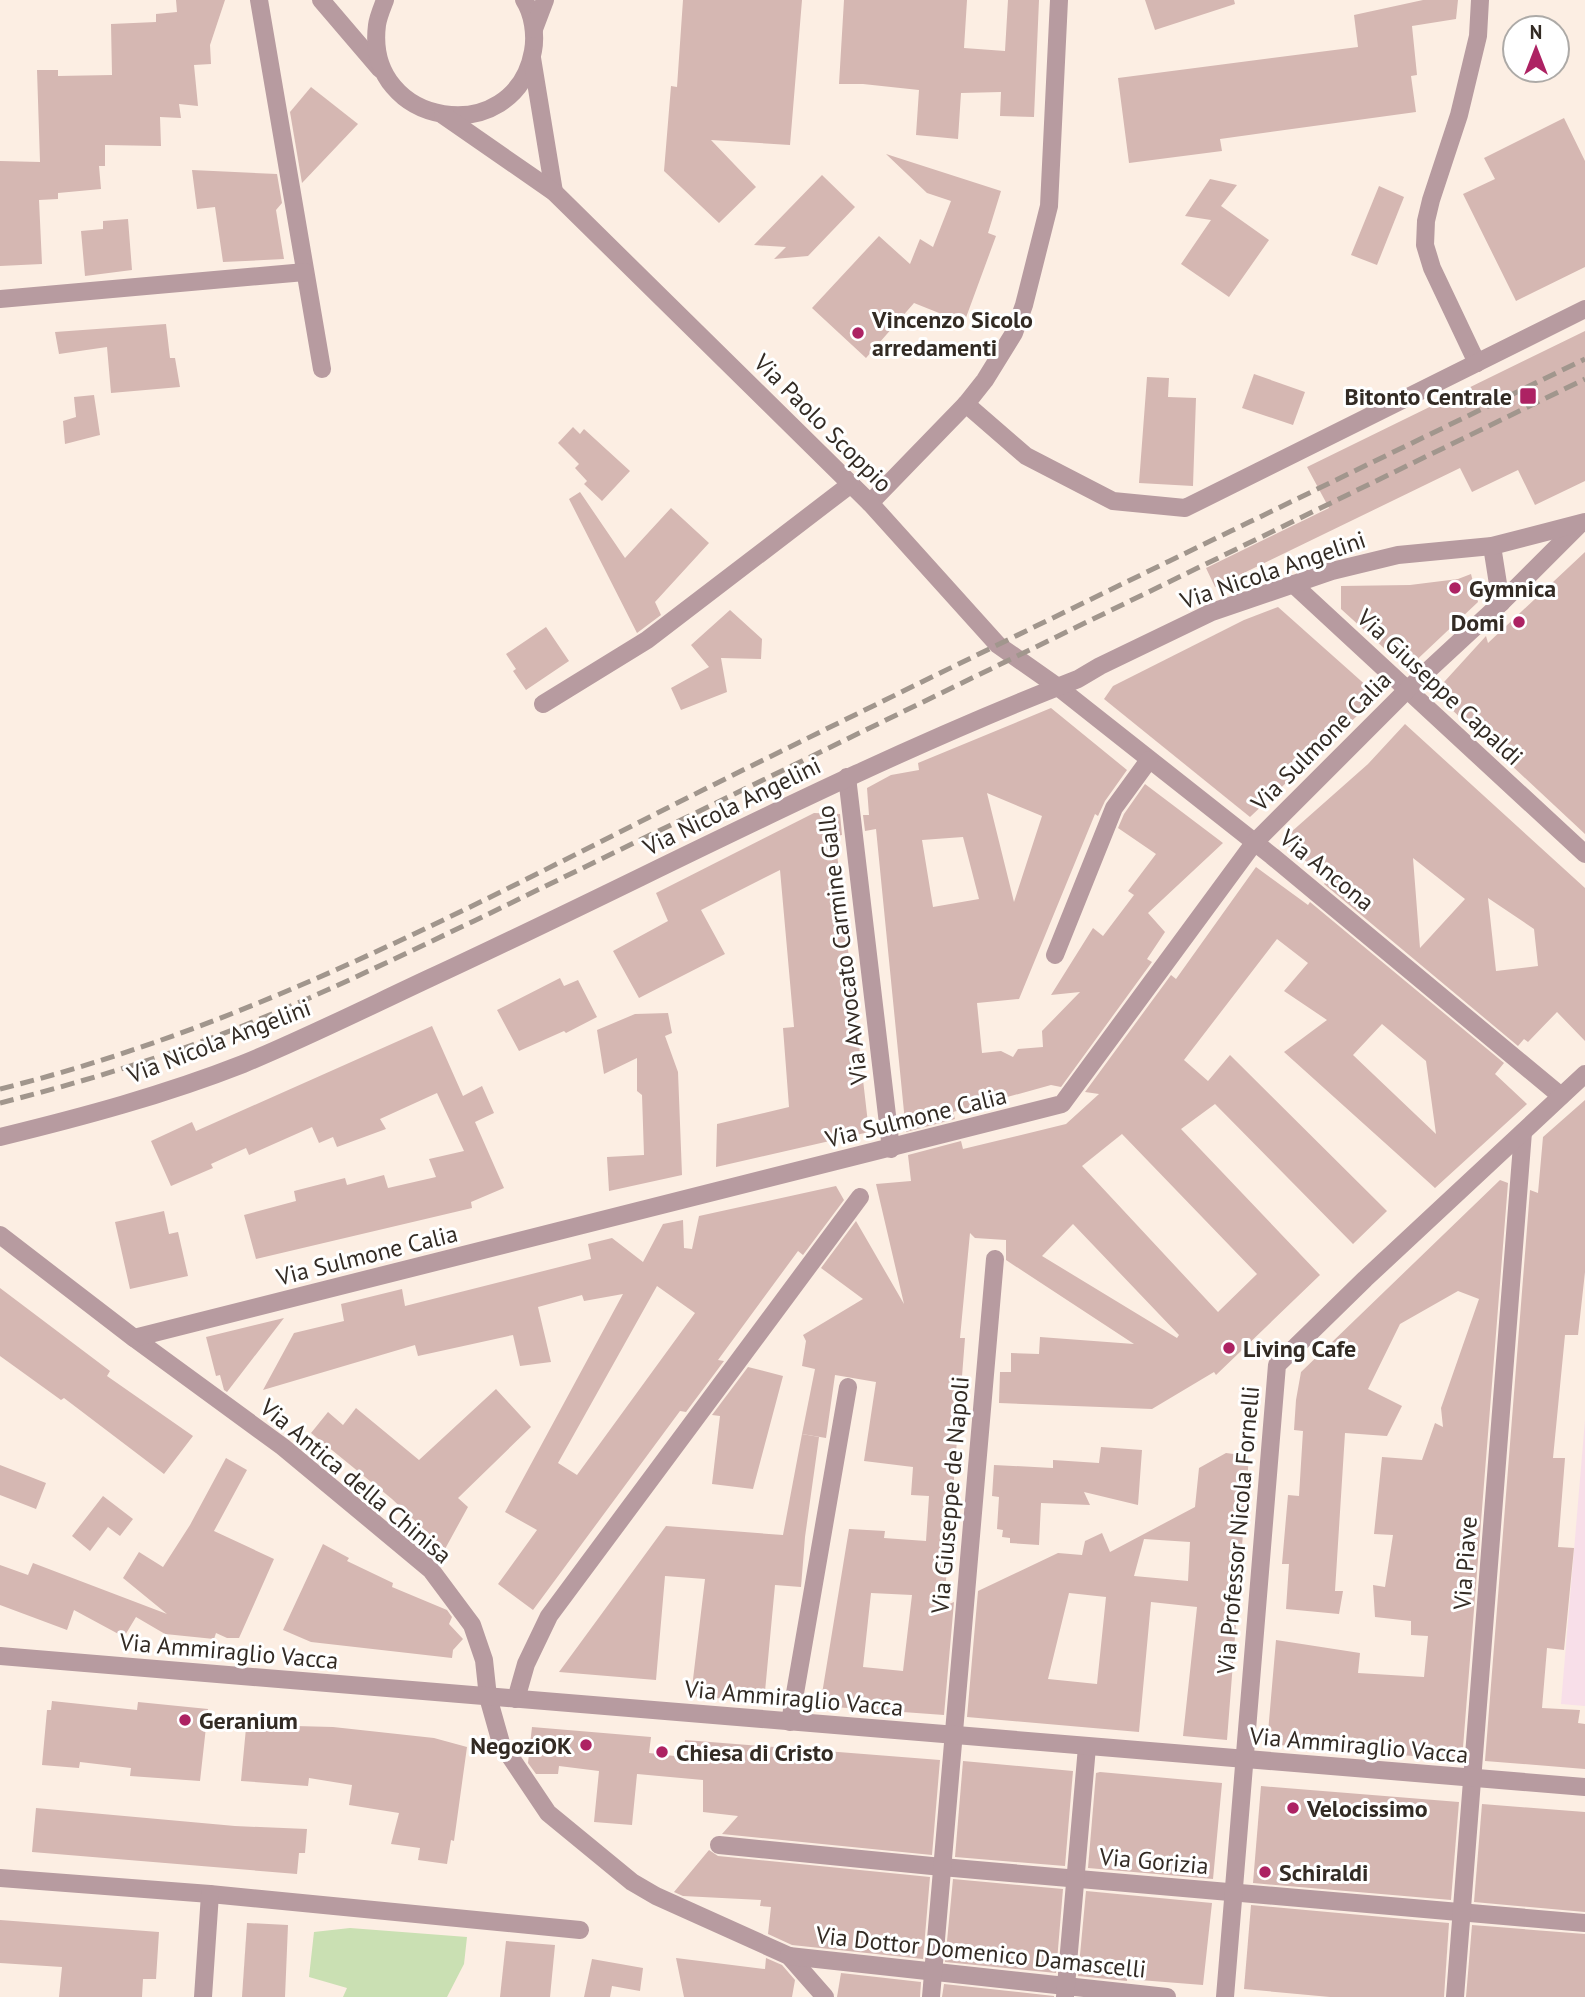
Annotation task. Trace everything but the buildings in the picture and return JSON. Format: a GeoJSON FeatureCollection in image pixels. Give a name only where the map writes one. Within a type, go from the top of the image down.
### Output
{"type":"FeatureCollection","features":[{"type":"Feature","properties":{"kind":"street"},"geometry":{"type":"LineString","coordinates":[[260,0],[322,369]]}},
{"type":"Feature","properties":{"kind":"street","name":"Via Paolo Scoppio"},"geometry":{"type":"LineString","coordinates":[[321,0],[399,94],[419,108],[443,116],[554,192],[870,503],[998,645],[1058,687]]}},
{"type":"Feature","properties":{"kind":"street"},"geometry":{"type":"LineString","coordinates":[[384,74],[377,50],[377,24],[385,0]]}},
{"type":"Feature","properties":{"kind":"street"},"geometry":{"type":"LineString","coordinates":[[524,0],[534,29]]}},
{"type":"Feature","properties":{"kind":"street"},"geometry":{"type":"LineString","coordinates":[[545,0],[534,29],[532,58],[554,192]]}},
{"type":"Feature","properties":{"kind":"street"},"geometry":{"type":"LineString","coordinates":[[870,503],[966,404],[985,380],[1014,333],[1024,305],[1049,206],[1059,0]]}},
{"type":"Feature","properties":{"kind":"street"},"geometry":{"type":"LineString","coordinates":[[1477,363],[1432,268],[1425,245],[1426,221],[1431,200],[1460,115],[1475,49],[1480,0]]}},
{"type":"Feature","properties":{"kind":"street"},"geometry":{"type":"LineString","coordinates":[[443,116],[466,116],[488,110],[508,97],[523,79],[532,58]]}},
{"type":"Feature","properties":{"kind":"street"},"geometry":{"type":"LineString","coordinates":[[0,299],[306,272]]}},
{"type":"Feature","properties":{"kind":"street"},"geometry":{"type":"LineString","coordinates":[[966,404],[1027,456],[1113,500],[1185,508],[1585,309]]}},
{"type":"Feature","properties":{"kind":"street"},"geometry":{"type":"LineString","coordinates":[[543,704],[647,640],[851,484]]}},
{"type":"Feature","properties":{"kind":"street","name":"Via Nicola Angelini"},"geometry":{"type":"LineString","coordinates":[[0,1137],[79,1118],[149,1097],[243,1064],[549,923],[847,777],[1058,687],[1212,612],[1365,561],[1398,555],[1493,546],[1583,523]]}},
{"type":"Feature","properties":{"kind":"street","name":"Via Sulmone Calia"},"geometry":{"type":"LineString","coordinates":[[134,1338],[1062,1104],[1254,843],[1407,690],[1583,523]]}},
{"type":"Feature","properties":{"kind":"street"},"geometry":{"type":"LineString","coordinates":[[1493,546],[1500,603]]}},
{"type":"Feature","properties":{"kind":"street","name":"Via Giuseppe Capaldi"},"geometry":{"type":"LineString","coordinates":[[1293,584],[1585,854]]}},
{"type":"Feature","properties":{"kind":"street","name":"Via Ancona"},"geometry":{"type":"LineString","coordinates":[[1058,687],[1254,843],[1561,1096]]}},
{"type":"Feature","properties":{"kind":"street"},"geometry":{"type":"LineString","coordinates":[[1055,954],[1114,808],[1150,760]]}},
{"type":"Feature","properties":{"kind":"street","name":"Via Avvocato Carmine Gallo"},"geometry":{"type":"LineString","coordinates":[[847,777],[891,1149]]}},
{"type":"Feature","properties":{"kind":"street","name":"Via Professor Nicola Fornelli"},"geometry":{"type":"LineString","coordinates":[[1225,1997],[1277,1365],[1585,1074]]}},
{"type":"Feature","properties":{"kind":"street","name":"Via Piave"},"geometry":{"type":"LineString","coordinates":[[1455,1997],[1523,1132]]}},
{"type":"Feature","properties":{"kind":"street"},"geometry":{"type":"LineString","coordinates":[[516,1699],[526,1664],[549,1616],[860,1197]]}},
{"type":"Feature","properties":{"kind":"street","name":"Via Antica della Chinisa"},"geometry":{"type":"LineString","coordinates":[[0,1235],[283,1447],[431,1570],[471,1625],[484,1660],[488,1697],[501,1743],[548,1813],[632,1882],[656,1896],[789,1956],[825,1997]]}},
{"type":"Feature","properties":{"kind":"street","name":"Via Giuseppe de Napoli"},"geometry":{"type":"LineString","coordinates":[[931,1997],[995,1259]]}},
{"type":"Feature","properties":{"kind":"street"},"geometry":{"type":"LineString","coordinates":[[790,1722],[848,1387]]}},
{"type":"Feature","properties":{"kind":"street","name":"Via Ammiraglio Vacca"},"geometry":{"type":"LineString","coordinates":[[0,1656],[1585,1787]]}},
{"type":"Feature","properties":{"kind":"street"},"geometry":{"type":"LineString","coordinates":[[1065,1992],[1087,1747]]}},
{"type":"Feature","properties":{"kind":"street","name":"Via Gorizia"},"geometry":{"type":"LineString","coordinates":[[719,1844],[942,1867],[1585,1923]]}},
{"type":"Feature","properties":{"kind":"street"},"geometry":{"type":"LineString","coordinates":[[0,1878],[210,1894],[580,1930]]}},
{"type":"Feature","properties":{"kind":"street"},"geometry":{"type":"LineString","coordinates":[[203,1997],[210,1894]]}},
{"type":"Feature","properties":{"kind":"street","name":"Via Dottor Domenico Damascelli"},"geometry":{"type":"LineString","coordinates":[[789,1956],[1065,1992],[1167,1997]]}},
{"type":"Feature","properties":{"kind":"shaded area"},"geometry":{"type":"Polygon","coordinates":[[[1585,1420],[1585,1706],[1561,1704],[1585,1420]]]}},
{"type":"Feature","properties":{"kind":"green space"},"geometry":{"type":"Polygon","coordinates":[[[350,1928],[467,1937],[464,1964],[447,1997],[343,1997],[347,1988],[309,1977],[314,1932],[350,1928]]]}},
{"type":"Feature","properties":{"kind":"railway"},"geometry":{"type":"LineString","coordinates":[[0,1089],[97,1062],[191,1029],[375,952],[1585,359]]}},
{"type":"Feature","properties":{"kind":"railway"},"geometry":{"type":"LineString","coordinates":[[0,1103],[93,1078],[185,1048],[332,988],[1585,379]]}},
{"type":"Feature","properties":{"kind":"place","name":"Vincenzo Sicolo arredamenti"},"geometry":{"type":"Point","coordinates":[858,333]}},
{"type":"Feature","properties":{"kind":"place","name":"Bitonto Centrale"},"geometry":{"type":"Point","coordinates":[1528,396]}},
{"type":"Feature","properties":{"kind":"place","name":"Gymnica"},"geometry":{"type":"Point","coordinates":[1455,588]}},
{"type":"Feature","properties":{"kind":"place","name":"Domi"},"geometry":{"type":"Point","coordinates":[1519,622]}},
{"type":"Feature","properties":{"kind":"place","name":"Living Cafe"},"geometry":{"type":"Point","coordinates":[1229,1348]}},
{"type":"Feature","properties":{"kind":"place","name":"Geranium"},"geometry":{"type":"Point","coordinates":[185,1720]}},
{"type":"Feature","properties":{"kind":"place","name":"NegoziOK"},"geometry":{"type":"Point","coordinates":[586,1745]}},
{"type":"Feature","properties":{"kind":"place","name":"Chiesa di Cristo"},"geometry":{"type":"Point","coordinates":[662,1752]}},
{"type":"Feature","properties":{"kind":"place","name":"Velocissimo"},"geometry":{"type":"Point","coordinates":[1293,1808]}},
{"type":"Feature","properties":{"kind":"place","name":"Schiraldi"},"geometry":{"type":"Point","coordinates":[1265,1872]}}]}
